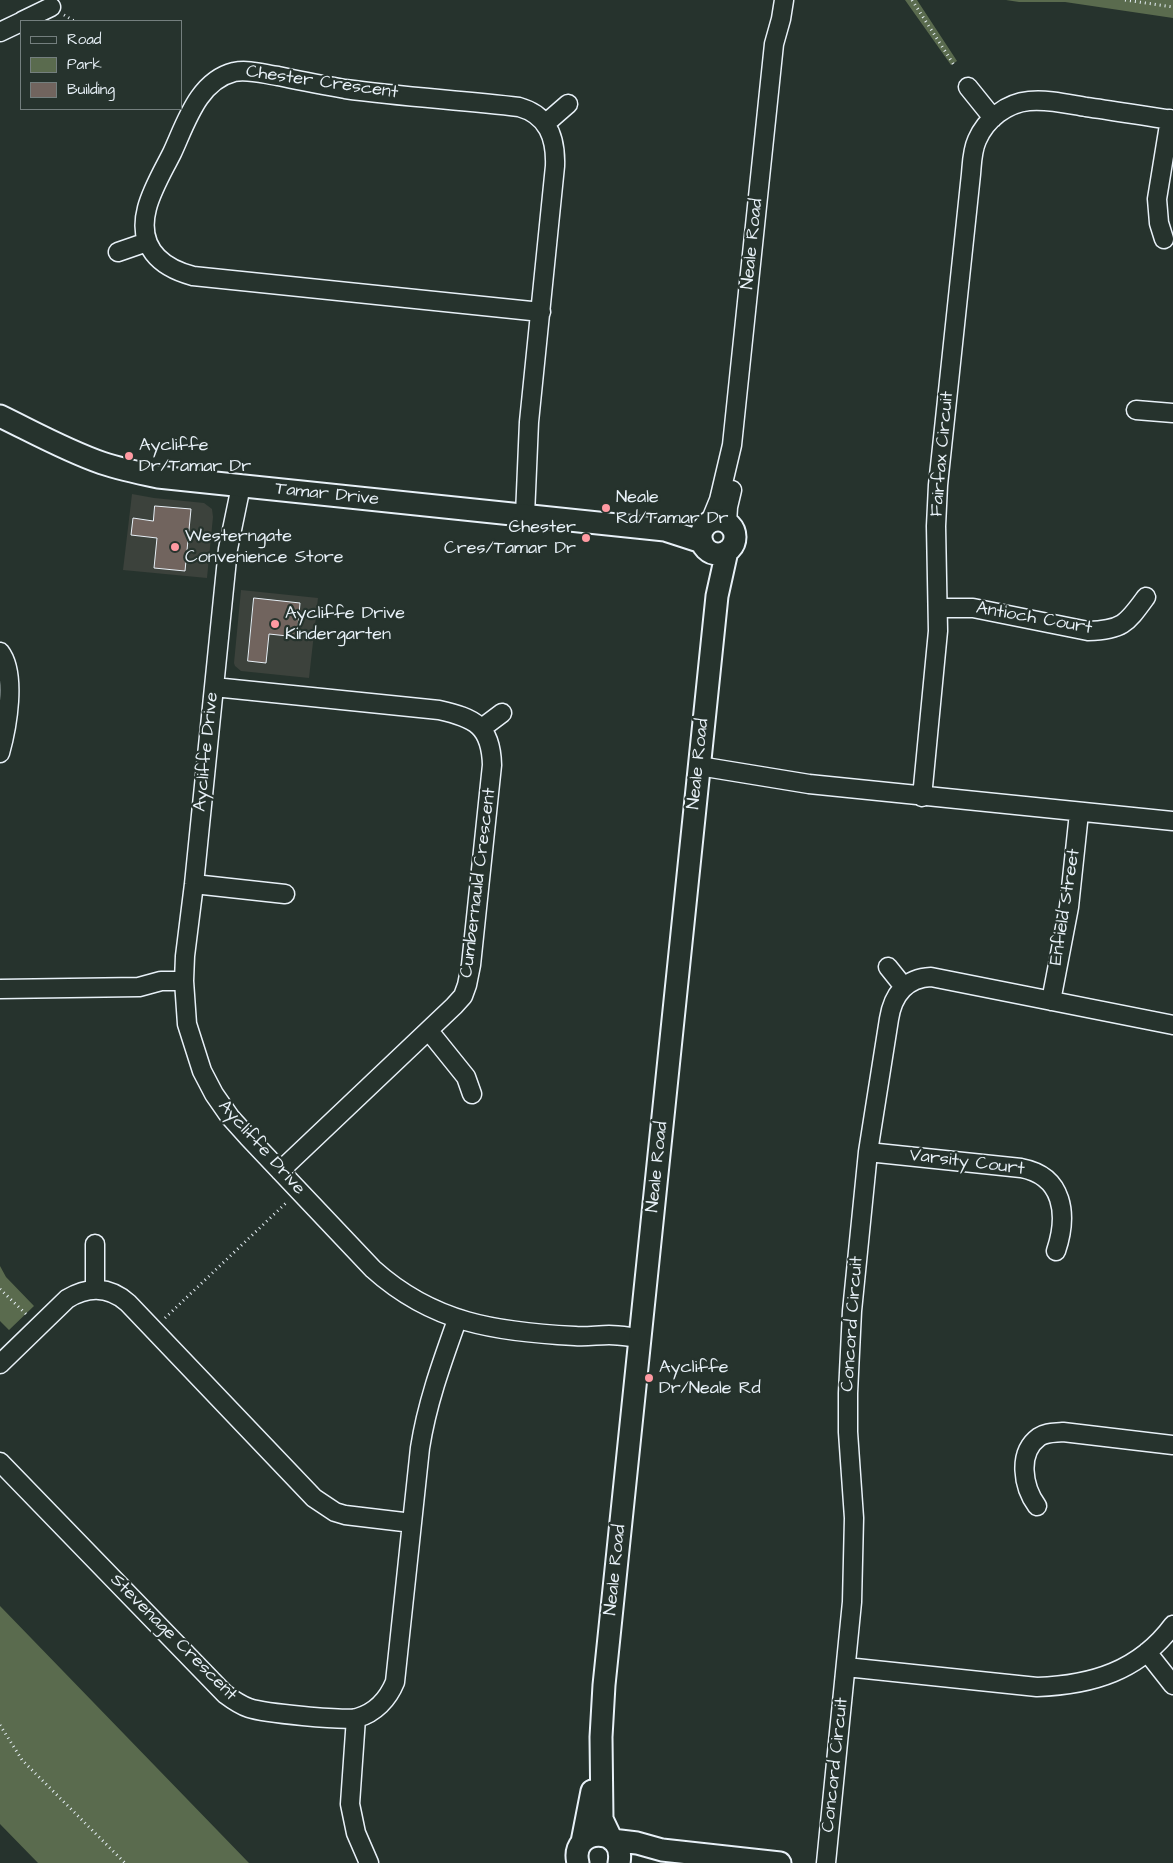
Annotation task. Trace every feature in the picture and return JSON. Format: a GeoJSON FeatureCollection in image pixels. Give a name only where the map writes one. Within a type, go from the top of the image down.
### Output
{"type":"FeatureCollection","features":[{"type":"Feature","properties":{"kind":"street","name":"Neale Road"},"geometry":{"type":"LineString","coordinates":[[619,1863],[619,1850],[604,1827],[602,1819],[601,1737],[604,1685],[717,596],[714,536],[727,513],[733,487],[732,445],[774,44],[772,0]]}},
{"type":"Feature","properties":{"kind":"street","name":"Neale Road"},"geometry":{"type":"LineString","coordinates":[[774,44],[784,0]]}},
{"type":"Feature","properties":{"kind":"street"},"geometry":{"type":"LineString","coordinates":[[24,20],[51,7]]}},
{"type":"Feature","properties":{"kind":"street"},"geometry":{"type":"LineString","coordinates":[[0,32],[20,22]]}},
{"type":"Feature","properties":{"kind":"street","name":"Chester Crescent"},"geometry":{"type":"LineString","coordinates":[[147,242],[146,209],[197,101],[213,82],[224,75],[235,72],[257,72],[346,89],[519,107],[529,110],[545,124]]}},
{"type":"Feature","properties":{"kind":"street"},"geometry":{"type":"LineString","coordinates":[[968,87],[992,118]]}},
{"type":"Feature","properties":{"kind":"street","name":"Fairfax Circuit"},"geometry":{"type":"LineString","coordinates":[[922,797],[937,652],[939,608],[936,526],[938,485],[973,152],[977,140],[992,118],[1017,103],[1030,101],[1066,104],[1171,120]]}},
{"type":"Feature","properties":{"kind":"street"},"geometry":{"type":"LineString","coordinates":[[520,514],[556,166],[554,142],[545,124],[568,104]]}},
{"type":"Feature","properties":{"kind":"street"},"geometry":{"type":"LineString","coordinates":[[1164,239],[1159,223],[1158,199],[1171,120]]}},
{"type":"Feature","properties":{"kind":"street"},"geometry":{"type":"LineString","coordinates":[[118,252],[147,242],[155,258],[166,266],[193,276],[541,312]]}},
{"type":"Feature","properties":{"kind":"street"},"geometry":{"type":"LineString","coordinates":[[1136,410],[1173,414]]}},
{"type":"Feature","properties":{"kind":"street","name":"Tamar Drive"},"geometry":{"type":"LineString","coordinates":[[0,416],[74,452],[119,468],[158,477],[714,536]]}},
{"type":"Feature","properties":{"kind":"street","name":"Aycliffe Drive"},"geometry":{"type":"LineString","coordinates":[[234,485],[194,884],[185,956],[184,986],[187,1024],[194,1050],[206,1079],[230,1117],[347,1243],[391,1285],[411,1299],[457,1320],[486,1327],[576,1336],[606,1344],[639,1343]]}},
{"type":"Feature","properties":{"kind":"street","name":"Antioch Court"},"geometry":{"type":"LineString","coordinates":[[939,608],[974,608],[1088,631],[1115,628],[1124,624],[1146,597]]}},
{"type":"Feature","properties":{"kind":"street"},"geometry":{"type":"LineString","coordinates":[[0,652],[8,670],[10,684],[4,738],[0,753]]}},
{"type":"Feature","properties":{"kind":"street"},"geometry":{"type":"LineString","coordinates":[[214,687],[439,710],[462,715],[473,720],[482,728],[502,713]]}},
{"type":"Feature","properties":{"kind":"street","name":"Cumbernauld Crescent"},"geometry":{"type":"LineString","coordinates":[[280,1171],[429,1031],[463,996],[470,976],[492,765],[492,752],[487,736],[482,728]]}},
{"type":"Feature","properties":{"kind":"street"},"geometry":{"type":"LineString","coordinates":[[698,772],[748,783],[809,784],[1079,813],[1173,821]]}},
{"type":"Feature","properties":{"kind":"street","name":"Enfield Street"},"geometry":{"type":"LineString","coordinates":[[1051,1001],[1069,908],[1079,813]]}},
{"type":"Feature","properties":{"kind":"street"},"geometry":{"type":"LineString","coordinates":[[194,884],[285,894]]}},
{"type":"Feature","properties":{"kind":"street"},"geometry":{"type":"LineString","coordinates":[[888,967],[904,987],[920,978],[931,977],[1173,1025]]}},
{"type":"Feature","properties":{"kind":"street"},"geometry":{"type":"LineString","coordinates":[[0,990],[139,986],[161,981],[184,986]]}},
{"type":"Feature","properties":{"kind":"street","name":"Concord Circuit"},"geometry":{"type":"LineString","coordinates":[[826,1863],[846,1667],[854,1561],[854,1518],[848,1432],[848,1358],[868,1152],[890,1011],[893,1002],[904,987]]}},
{"type":"Feature","properties":{"kind":"street"},"geometry":{"type":"LineString","coordinates":[[429,1031],[466,1077],[472,1094]]}},
{"type":"Feature","properties":{"kind":"street","name":"Varsity Court"},"geometry":{"type":"LineString","coordinates":[[868,1152],[1034,1170],[1053,1185],[1058,1196],[1062,1223],[1056,1251]]}},
{"type":"Feature","properties":{"kind":"street"},"geometry":{"type":"LineString","coordinates":[[95,1289],[96,1244]]}},
{"type":"Feature","properties":{"kind":"street"},"geometry":{"type":"LineString","coordinates":[[0,1364],[67,1299],[77,1293],[95,1289],[112,1292],[128,1303],[314,1498],[324,1506],[345,1515],[412,1523]]}},
{"type":"Feature","properties":{"kind":"street","name":"Stevenage Crescent"},"geometry":{"type":"LineString","coordinates":[[0,1462],[225,1694],[234,1701],[242,1706],[260,1710],[336,1718],[356,1718],[373,1710],[383,1702],[391,1692],[395,1682],[425,1418],[433,1387],[457,1320]]}},
{"type":"Feature","properties":{"kind":"street"},"geometry":{"type":"LineString","coordinates":[[1036,1506],[1030,1497],[1027,1487],[1026,1462],[1028,1451],[1040,1436],[1062,1432],[1173,1445]]}},
{"type":"Feature","properties":{"kind":"street"},"geometry":{"type":"LineString","coordinates":[[846,1667],[1037,1687],[1062,1686],[1091,1681],[1114,1672],[1148,1652],[1173,1625]]}},
{"type":"Feature","properties":{"kind":"street"},"geometry":{"type":"LineString","coordinates":[[1148,1652],[1173,1684]]}},
{"type":"Feature","properties":{"kind":"street"},"geometry":{"type":"LineString","coordinates":[[356,1718],[350,1804],[356,1833],[369,1863]]}},
{"type":"Feature","properties":{"kind":"street","name":"Neale Road"},"geometry":{"type":"LineString","coordinates":[[578,1863],[577,1854],[587,1822],[601,1737]]}},
{"type":"Feature","properties":{"kind":"street"},"geometry":{"type":"LineString","coordinates":[[582,1842],[599,1834],[612,1839],[662,1850],[780,1863]]}},
{"type":"Feature","properties":{"kind":"street"},"geometry":{"type":"LineString","coordinates":[[624,1863],[638,1856],[662,1850]]}},
{"type":"Feature","properties":{"kind":"path"},"geometry":{"type":"LineString","coordinates":[[912,0],[954,65]]}},
{"type":"Feature","properties":{"kind":"path"},"geometry":{"type":"LineString","coordinates":[[1125,0],[1173,7]]}},
{"type":"Feature","properties":{"kind":"path"},"geometry":{"type":"LineString","coordinates":[[165,1318],[287,1202]]}},
{"type":"Feature","properties":{"kind":"path"},"geometry":{"type":"LineString","coordinates":[[0,1289],[27,1315]]}},
{"type":"Feature","properties":{"kind":"path"},"geometry":{"type":"LineString","coordinates":[[0,1725],[22,1760],[125,1863]]}},
{"type":"Feature","properties":{"kind":"shaded area"},"geometry":{"type":"Polygon","coordinates":[[[132,494],[204,503],[212,509],[213,517],[207,578],[123,570],[132,494]]]}},
{"type":"Feature","properties":{"kind":"shaded area"},"geometry":{"type":"Polygon","coordinates":[[[241,590],[318,598],[309,678],[241,671],[235,666],[241,590]]]}},
{"type":"Feature","properties":{"kind":"green space"},"geometry":{"type":"Polygon","coordinates":[[[905,0],[917,0],[957,61],[951,65],[905,0]]]}},
{"type":"Feature","properties":{"kind":"green space"},"geometry":{"type":"Polygon","coordinates":[[[1006,0],[1173,0],[1173,18],[1065,2],[1019,2],[1006,0]]]}},
{"type":"Feature","properties":{"kind":"green space"},"geometry":{"type":"Polygon","coordinates":[[[0,1266],[6,1277],[34,1306],[9,1330],[0,1321],[0,1266]]]}},
{"type":"Feature","properties":{"kind":"green space"},"geometry":{"type":"Polygon","coordinates":[[[0,1606],[249,1863],[38,1863],[0,1824],[0,1606]]]}},
{"type":"Feature","properties":{"kind":"building","name":"Westerngate Convenience Store"},"geometry":{"type":"Polygon","coordinates":[[[155,506],[191,509],[185,571],[154,568],[157,538],[131,535],[133,518],[153,521],[155,506]]]}},
{"type":"Feature","properties":{"kind":"building","name":"Aycliffe Drive Kindergarten"},"geometry":{"type":"Polygon","coordinates":[[[254,598],[300,603],[297,637],[269,634],[266,663],[248,661],[254,598]]]}},
{"type":"Feature","properties":{"kind":"place","name":"Aycliffe Dr/Tamar Dr"},"geometry":{"type":"Point","coordinates":[129,456]}},
{"type":"Feature","properties":{"kind":"place","name":"Neale Rd/Tamar Dr"},"geometry":{"type":"Point","coordinates":[606,508]}},
{"type":"Feature","properties":{"kind":"place","name":"Chester Cres/Tamar Dr"},"geometry":{"type":"Point","coordinates":[586,538]}},
{"type":"Feature","properties":{"kind":"place","name":"Westerngate Convenience Store"},"geometry":{"type":"Point","coordinates":[175,547]}},
{"type":"Feature","properties":{"kind":"place","name":"Aycliffe Drive Kindergarten"},"geometry":{"type":"Point","coordinates":[275,624]}},
{"type":"Feature","properties":{"kind":"place","name":"Aycliffe Dr/Neale Rd"},"geometry":{"type":"Point","coordinates":[649,1378]}}]}
